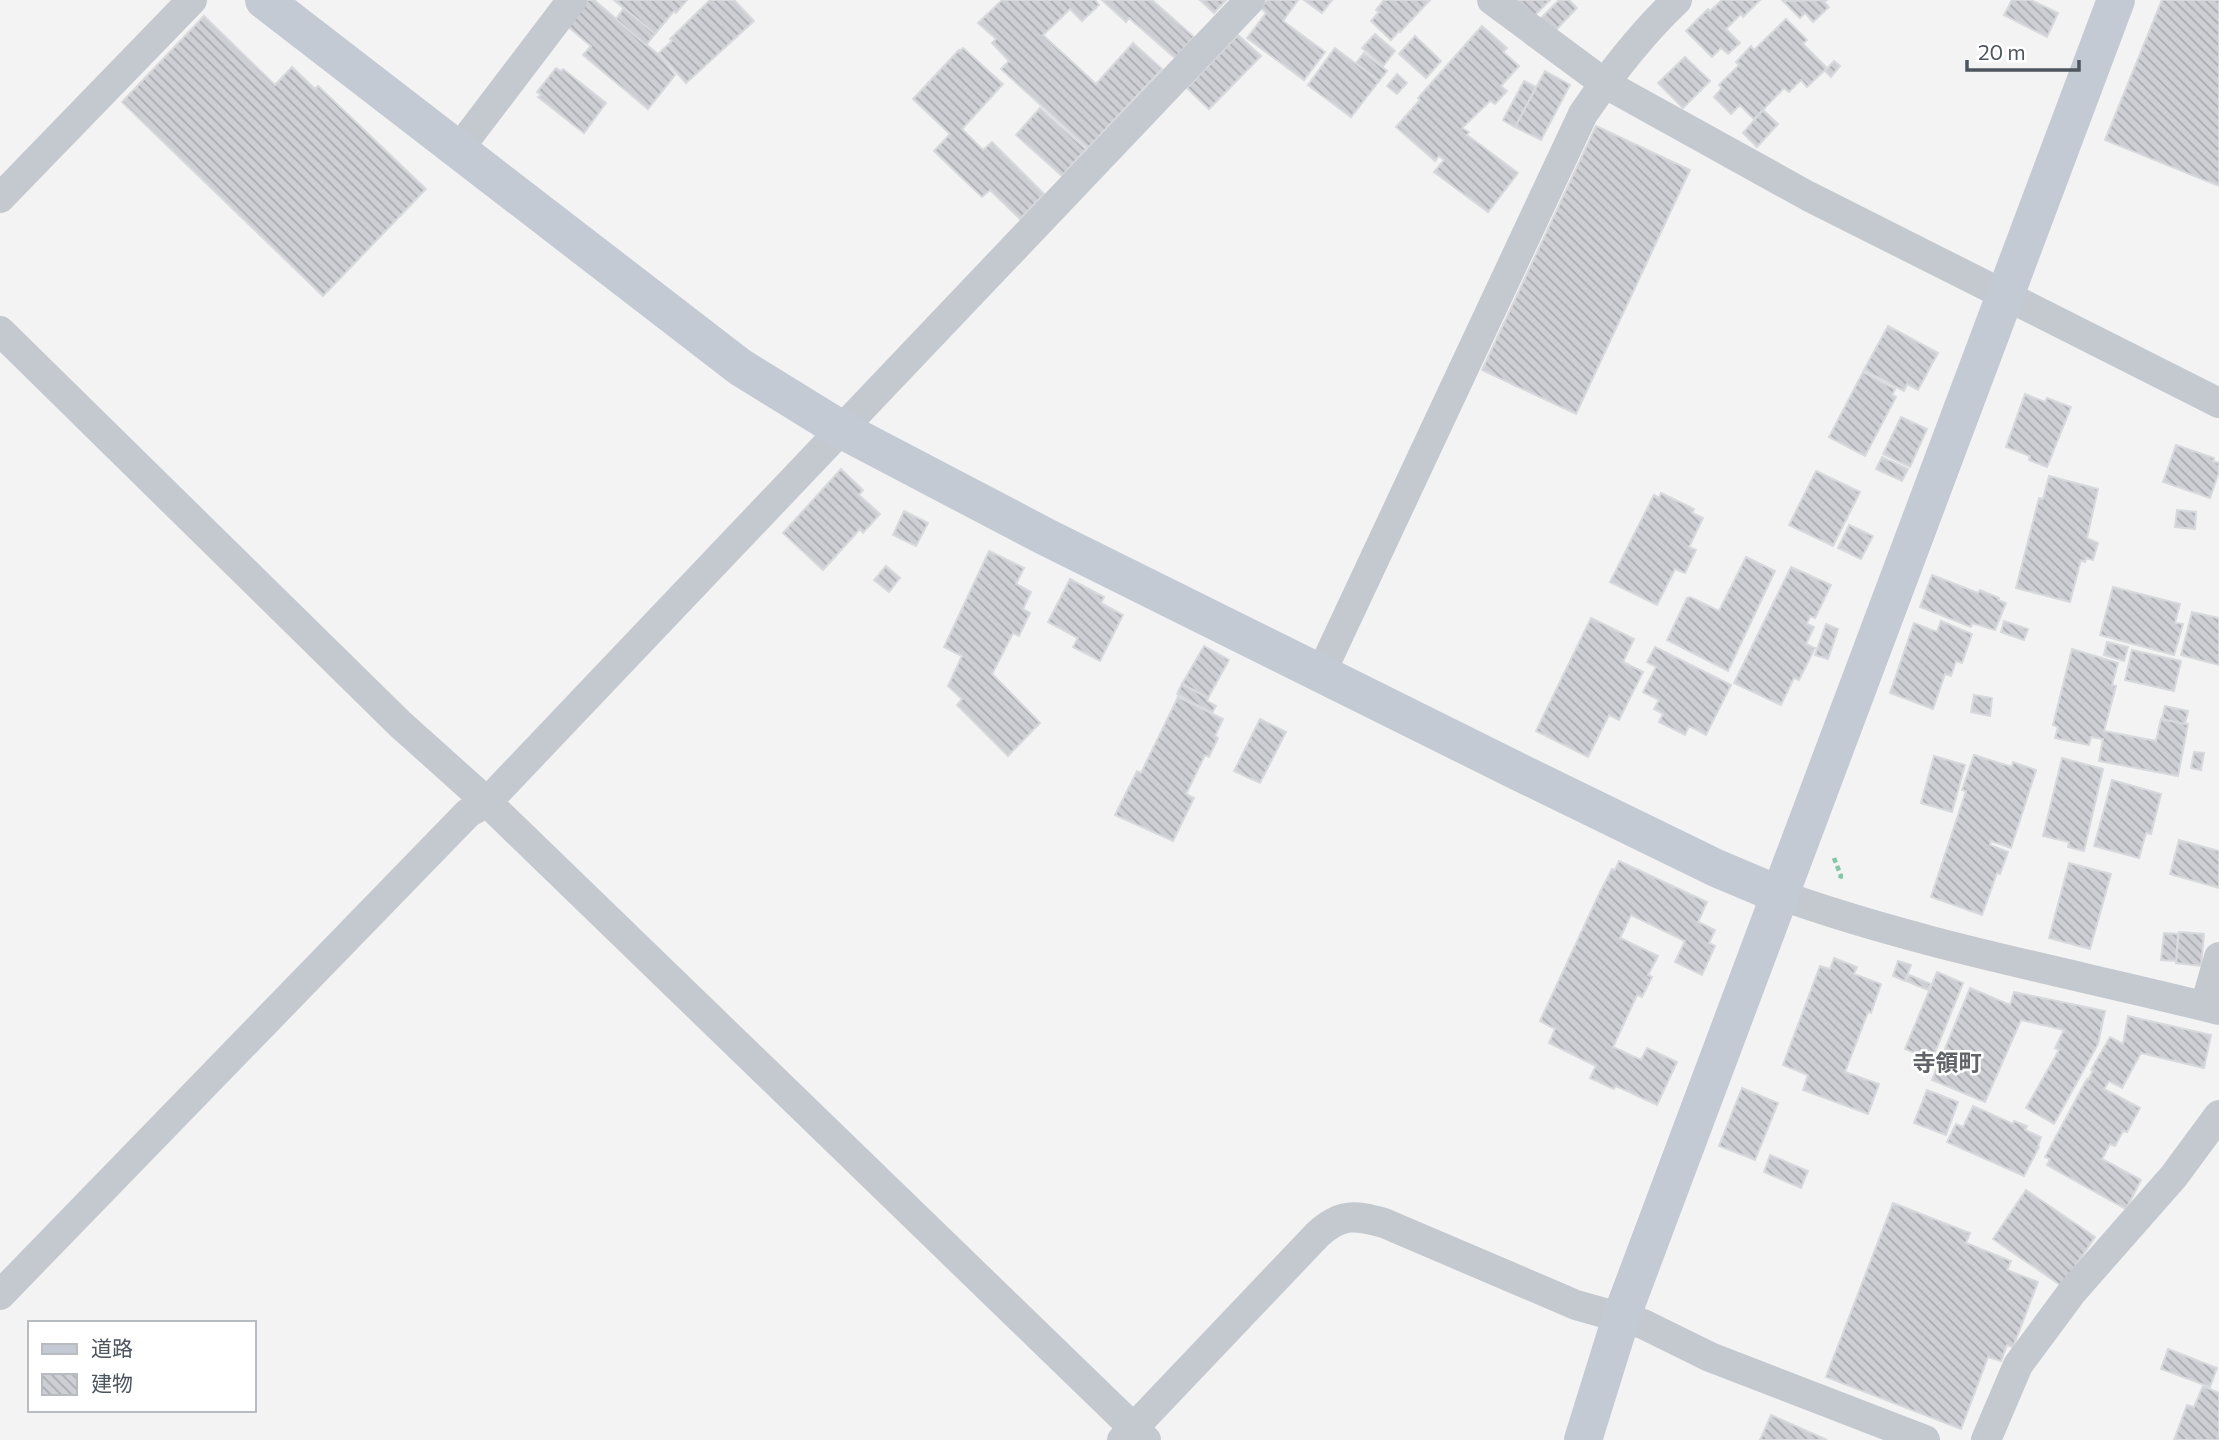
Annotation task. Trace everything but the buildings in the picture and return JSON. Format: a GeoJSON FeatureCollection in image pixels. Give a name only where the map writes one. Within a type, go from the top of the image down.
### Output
{"type":"FeatureCollection","features":[{"type":"Feature","properties":{"kind":"street"},"geometry":{"type":"LineString","coordinates":[[0,198],[192,0]]}},
{"type":"Feature","properties":{"kind":"street"},"geometry":{"type":"LineString","coordinates":[[264,0],[740,367],[842,430],[1059,543],[1716,868],[1830,913],[1987,957],[2212,1008],[2219,957]]}},
{"type":"Feature","properties":{"kind":"street"},"geometry":{"type":"LineString","coordinates":[[458,150],[572,0]]}},
{"type":"Feature","properties":{"kind":"street"},"geometry":{"type":"LineString","coordinates":[[0,1295],[468,813],[487,802],[1250,0]]}},
{"type":"Feature","properties":{"kind":"street"},"geometry":{"type":"LineString","coordinates":[[1492,0],[1604,83],[1808,196],[2219,402]]}},
{"type":"Feature","properties":{"kind":"street"},"geometry":{"type":"LineString","coordinates":[[1321,673],[1583,114],[1649,27],[1677,0]]}},
{"type":"Feature","properties":{"kind":"street"},"geometry":{"type":"LineString","coordinates":[[1583,1440],[1621,1318],[2116,0]]}},
{"type":"Feature","properties":{"kind":"street"},"geometry":{"type":"LineString","coordinates":[[0,331],[400,724],[487,802],[1134,1436],[1333,1220],[1360,1216],[1384,1223],[1576,1305],[1643,1324],[1710,1357],[1925,1440]]}},
{"type":"Feature","properties":{"kind":"street"},"geometry":{"type":"LineString","coordinates":[[1986,1440],[2018,1364],[2073,1292],[2174,1176],[2219,1115]]}},
{"type":"Feature","properties":{"kind":"district","name":"寺領町"},"geometry":{"type":"Point","coordinates":[1947,1062]}}]}
